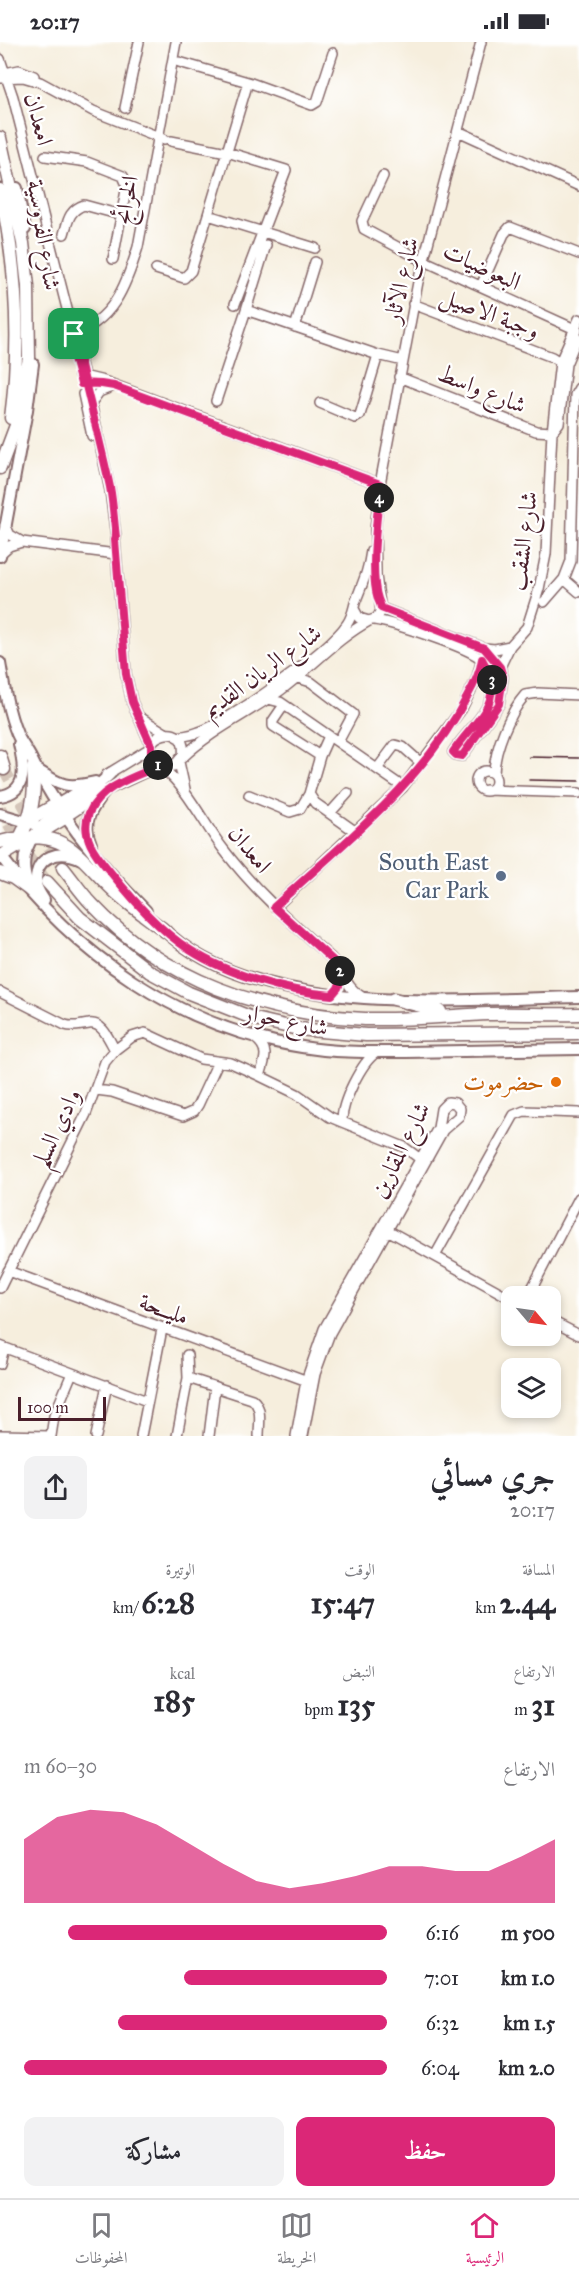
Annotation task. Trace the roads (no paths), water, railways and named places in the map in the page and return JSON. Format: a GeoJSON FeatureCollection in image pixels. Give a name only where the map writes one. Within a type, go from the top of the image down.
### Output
{"type":"FeatureCollection","features":[{"type":"Feature","properties":{"kind":"highway"},"geometry":{"type":"LineString","coordinates":[[0,136],[23,243],[28,286],[29,358],[18,420],[0,468]]}},
{"type":"Feature","properties":{"kind":"highway"},"geometry":{"type":"LineString","coordinates":[[0,190],[13,260],[17,352],[10,421],[0,468]]}},
{"type":"Feature","properties":{"kind":"highway"},"geometry":{"type":"LineString","coordinates":[[0,756],[4,770]]}},
{"type":"Feature","properties":{"kind":"highway"},"geometry":{"type":"LineString","coordinates":[[17,842],[27,822],[34,798],[33,768]]}},
{"type":"Feature","properties":{"kind":"highway"},"geometry":{"type":"LineString","coordinates":[[0,841],[27,822],[62,810]]}},
{"type":"Feature","properties":{"kind":"highway"},"geometry":{"type":"LineString","coordinates":[[33,836],[62,810]]}},
{"type":"Feature","properties":{"kind":"highway"},"geometry":{"type":"LineString","coordinates":[[0,856],[17,842],[33,836],[42,836],[61,843],[90,857],[120,897],[165,931]]}},
{"type":"Feature","properties":{"kind":"highway"},"geometry":{"type":"LineString","coordinates":[[0,841],[17,842]]}},
{"type":"Feature","properties":{"kind":"highway","name":"شارع حوار"},"geometry":{"type":"LineString","coordinates":[[63,868],[92,904],[160,960],[197,980],[262,1004],[301,1013],[367,1019],[459,1015],[579,1014]]}},
{"type":"Feature","properties":{"kind":"highway"},"geometry":{"type":"LineString","coordinates":[[0,873],[13,878],[30,891]]}},
{"type":"Feature","properties":{"kind":"highway","name":"شارع حوار"},"geometry":{"type":"LineString","coordinates":[[47,882],[80,918],[150,972],[189,993],[255,1019],[297,1029],[366,1035],[579,1033]]}},
{"type":"Feature","properties":{"kind":"highway"},"geometry":{"type":"LineString","coordinates":[[394,999],[409,1005],[459,1015]]}},
{"type":"Feature","properties":{"kind":"highway"},"geometry":{"type":"LineString","coordinates":[[551,1015],[579,1009]]}},
{"type":"Feature","properties":{"kind":"highway"},"geometry":{"type":"LineString","coordinates":[[550,1033],[579,1038]]}},
{"type":"Feature","properties":{"kind":"main road","name":"شارع الفروسية"},"geometry":{"type":"LineString","coordinates":[[0,136],[14,177],[22,212],[31,272],[34,321],[32,381],[0,555]]}},
{"type":"Feature","properties":{"kind":"main road"},"geometry":{"type":"LineString","coordinates":[[0,663],[24,773],[17,788],[11,793],[0,796]]}},
{"type":"Feature","properties":{"kind":"main road"},"geometry":{"type":"LineString","coordinates":[[17,735],[31,759],[33,768],[90,857]]}},
{"type":"Feature","properties":{"kind":"main road"},"geometry":{"type":"LineString","coordinates":[[33,768],[62,785],[95,782]]}},
{"type":"Feature","properties":{"kind":"main road"},"geometry":{"type":"LineString","coordinates":[[30,891],[25,877],[24,864],[26,851],[33,836],[43,824],[95,789],[111,772]]}},
{"type":"Feature","properties":{"kind":"main road"},"geometry":{"type":"LineString","coordinates":[[90,857],[86,834],[89,814],[105,791]]}},
{"type":"Feature","properties":{"kind":"main road"},"geometry":{"type":"LineString","coordinates":[[0,814],[43,824]]}},
{"type":"Feature","properties":{"kind":"main road"},"geometry":{"type":"LineString","coordinates":[[68,930],[44,900],[36,884],[38,872],[44,861],[55,853],[90,857]]}},
{"type":"Feature","properties":{"kind":"main road"},"geometry":{"type":"LineString","coordinates":[[0,856],[30,891]]}},
{"type":"Feature","properties":{"kind":"main road","name":"شارع حوار"},"geometry":{"type":"LineString","coordinates":[[30,891],[68,930],[104,962],[161,999],[230,1031],[285,1044],[349,1052],[579,1048]]}},
{"type":"Feature","properties":{"kind":"main road","name":"شارع حوار"},"geometry":{"type":"LineString","coordinates":[[165,931],[190,950],[226,969],[289,988],[332,995],[364,999],[579,996]]}},
{"type":"Feature","properties":{"kind":"street"},"geometry":{"type":"LineString","coordinates":[[122,123],[139,42]]}},
{"type":"Feature","properties":{"kind":"street","name":"الخرائج"},"geometry":{"type":"LineString","coordinates":[[71,335],[95,324],[109,312],[123,291],[138,247],[164,139],[176,42]]}},
{"type":"Feature","properties":{"kind":"street","name":"شارع الآثار"},"geometry":{"type":"LineString","coordinates":[[359,598],[366,578],[375,531],[380,484],[413,304],[481,42]]}},
{"type":"Feature","properties":{"kind":"street"},"geometry":{"type":"LineString","coordinates":[[179,62],[315,104],[333,53]]}},
{"type":"Feature","properties":{"kind":"street","name":"امعدان"},"geometry":{"type":"LineString","coordinates":[[0,59],[2,76],[71,335]]}},
{"type":"Feature","properties":{"kind":"street"},"geometry":{"type":"LineString","coordinates":[[2,76],[22,70],[40,82]]}},
{"type":"Feature","properties":{"kind":"street"},"geometry":{"type":"LineString","coordinates":[[2,76],[28,78],[40,82],[93,111],[164,139],[227,152],[286,170],[235,304]]}},
{"type":"Feature","properties":{"kind":"street","name":"امعدان"},"geometry":{"type":"LineString","coordinates":[[2,76],[13,97],[29,158],[82,380],[105,489],[111,532],[115,540]]}},
{"type":"Feature","properties":{"kind":"street"},"geometry":{"type":"LineString","coordinates":[[13,97],[28,78]]}},
{"type":"Feature","properties":{"kind":"street"},"geometry":{"type":"LineString","coordinates":[[156,269],[184,278],[188,276],[248,82]]}},
{"type":"Feature","properties":{"kind":"street"},"geometry":{"type":"LineString","coordinates":[[458,131],[579,186]]}},
{"type":"Feature","properties":{"kind":"street"},"geometry":{"type":"LineString","coordinates":[[29,158],[43,156],[94,164],[123,176],[126,185],[113,259]]}},
{"type":"Feature","properties":{"kind":"street","name":"البعوضيات"},"geometry":{"type":"LineString","coordinates":[[383,176],[362,221],[364,229],[425,261],[578,328]]}},
{"type":"Feature","properties":{"kind":"street"},"geometry":{"type":"LineString","coordinates":[[64,234],[70,215],[80,206],[121,215]]}},
{"type":"Feature","properties":{"kind":"street"},"geometry":{"type":"LineString","coordinates":[[208,215],[315,248]]}},
{"type":"Feature","properties":{"kind":"street"},"geometry":{"type":"LineString","coordinates":[[481,286],[504,234],[510,226],[579,254]]}},
{"type":"Feature","properties":{"kind":"street"},"geometry":{"type":"LineString","coordinates":[[216,401],[266,245]]}},
{"type":"Feature","properties":{"kind":"street"},"geometry":{"type":"LineString","coordinates":[[295,327],[315,262]]}},
{"type":"Feature","properties":{"kind":"street","name":"وجبة الاصيل"},"geometry":{"type":"LineString","coordinates":[[413,304],[556,360]]}},
{"type":"Feature","properties":{"kind":"street"},"geometry":{"type":"LineString","coordinates":[[246,310],[378,355],[403,361]]}},
{"type":"Feature","properties":{"kind":"street","name":"شارع الشقب"},"geometry":{"type":"LineString","coordinates":[[500,667],[510,646],[522,635],[531,617],[543,566],[548,531],[556,360],[578,328]]}},
{"type":"Feature","properties":{"kind":"street","name":"شارع الشقب"},"geometry":{"type":"LineString","coordinates":[[552,432],[559,423],[566,364],[578,328]]}},
{"type":"Feature","properties":{"kind":"street"},"geometry":{"type":"LineString","coordinates":[[320,403],[347,416],[355,418],[360,415],[378,355]]}},
{"type":"Feature","properties":{"kind":"street","name":"شارع واسط"},"geometry":{"type":"LineString","coordinates":[[399,377],[536,431],[552,432]]}},
{"type":"Feature","properties":{"kind":"street"},"geometry":{"type":"LineString","coordinates":[[82,380],[114,386],[380,484]]}},
{"type":"Feature","properties":{"kind":"street","name":"امعدان"},"geometry":{"type":"LineString","coordinates":[[82,380],[91,403],[110,490],[116,537],[126,674],[137,716],[151,746]]}},
{"type":"Feature","properties":{"kind":"street"},"geometry":{"type":"LineString","coordinates":[[91,403],[99,392],[114,386]]}},
{"type":"Feature","properties":{"kind":"street"},"geometry":{"type":"LineString","coordinates":[[544,602],[564,579],[571,561],[575,395],[579,388]]}},
{"type":"Feature","properties":{"kind":"street"},"geometry":{"type":"LineString","coordinates":[[5,525],[10,535],[22,542]]}},
{"type":"Feature","properties":{"kind":"street","name":"شارع الآثار"},"geometry":{"type":"LineString","coordinates":[[375,531],[380,603]]}},
{"type":"Feature","properties":{"kind":"street"},"geometry":{"type":"LineString","coordinates":[[89,549],[115,540]]}},
{"type":"Feature","properties":{"kind":"street"},"geometry":{"type":"LineString","coordinates":[[0,555],[9,546],[22,542],[116,554]]}},
{"type":"Feature","properties":{"kind":"street"},"geometry":{"type":"LineString","coordinates":[[564,579],[579,592]]}},
{"type":"Feature","properties":{"kind":"street"},"geometry":{"type":"LineString","coordinates":[[484,648],[500,667],[503,677],[499,704],[462,756],[456,755],[453,752],[485,711],[492,694],[491,674],[482,659],[470,651],[397,624],[359,618],[354,609],[359,598],[371,594],[380,603],[484,648],[495,650],[510,646]]}},
{"type":"Feature","properties":{"kind":"street"},"geometry":{"type":"LineString","coordinates":[[371,620],[379,615],[380,603]]}},
{"type":"Feature","properties":{"kind":"street","name":"شارع الريان القديم"},"geometry":{"type":"LineString","coordinates":[[177,737],[204,730],[275,685],[340,634],[351,619],[354,609]]}},
{"type":"Feature","properties":{"kind":"street","name":"شارع الريان القديم"},"geometry":{"type":"LineString","coordinates":[[181,760],[201,740],[298,678],[344,638],[371,620]]}},
{"type":"Feature","properties":{"kind":"street"},"geometry":{"type":"LineString","coordinates":[[274,907],[403,786],[461,710],[477,678],[482,659]]}},
{"type":"Feature","properties":{"kind":"street"},"geometry":{"type":"LineString","coordinates":[[310,667],[311,682]]}},
{"type":"Feature","properties":{"kind":"street"},"geometry":{"type":"LineString","coordinates":[[249,795],[290,812],[300,809],[309,794],[320,756],[353,714],[311,682],[298,678]]}},
{"type":"Feature","properties":{"kind":"street"},"geometry":{"type":"LineString","coordinates":[[281,690],[280,695],[284,705]]}},
{"type":"Feature","properties":{"kind":"street"},"geometry":{"type":"LineString","coordinates":[[486,790],[493,788],[496,756],[514,711],[525,695],[538,693],[579,695]]}},
{"type":"Feature","properties":{"kind":"street"},"geometry":{"type":"LineString","coordinates":[[268,699],[284,705],[403,786]]}},
{"type":"Feature","properties":{"kind":"street"},"geometry":{"type":"LineString","coordinates":[[284,705],[273,721],[273,726],[320,756]]}},
{"type":"Feature","properties":{"kind":"street"},"geometry":{"type":"LineString","coordinates":[[62,810],[160,766],[170,767],[181,760],[184,748],[177,737],[167,734],[137,716]]}},
{"type":"Feature","properties":{"kind":"street"},"geometry":{"type":"LineString","coordinates":[[160,766],[151,757],[151,746],[155,738],[167,734]]}},
{"type":"Feature","properties":{"kind":"street"},"geometry":{"type":"LineString","coordinates":[[377,769],[395,745],[403,747],[421,763]]}},
{"type":"Feature","properties":{"kind":"street"},"geometry":{"type":"LineString","coordinates":[[62,810],[95,782],[151,746]]}},
{"type":"Feature","properties":{"kind":"street"},"geometry":{"type":"LineString","coordinates":[[496,756],[477,777],[477,784],[486,790],[579,793]]}},
{"type":"Feature","properties":{"kind":"street","name":"امعدان"},"geometry":{"type":"LineString","coordinates":[[181,760],[185,789]]}},
{"type":"Feature","properties":{"kind":"street","name":"امعدان"},"geometry":{"type":"LineString","coordinates":[[160,766],[185,789],[223,849],[250,882],[274,907],[331,957],[338,965],[350,989],[364,999]]}},
{"type":"Feature","properties":{"kind":"street"},"geometry":{"type":"LineString","coordinates":[[482,772],[494,775],[506,787],[520,792]]}},
{"type":"Feature","properties":{"kind":"street"},"geometry":{"type":"LineString","coordinates":[[330,813],[348,793]]}},
{"type":"Feature","properties":{"kind":"street"},"geometry":{"type":"LineString","coordinates":[[309,794],[315,803],[356,832]]}},
{"type":"Feature","properties":{"kind":"street"},"geometry":{"type":"LineString","coordinates":[[332,995],[343,976]]}},
{"type":"Feature","properties":{"kind":"street"},"geometry":{"type":"LineString","coordinates":[[0,992],[65,1025],[74,1027],[96,1025],[102,1029],[115,1050],[136,1034],[145,1033],[201,1059],[231,1063],[261,1071],[330,1117],[395,1143],[422,1161]]}},
{"type":"Feature","properties":{"kind":"street"},"geometry":{"type":"LineString","coordinates":[[255,1038],[265,1048],[266,1055],[261,1071]]}},
{"type":"Feature","properties":{"kind":"street"},"geometry":{"type":"LineString","coordinates":[[261,1071],[274,1049],[285,1044]]}},
{"type":"Feature","properties":{"kind":"street","name":"وادي السلم"},"geometry":{"type":"LineString","coordinates":[[0,1288],[96,1090],[105,1062],[115,1050]]}},
{"type":"Feature","properties":{"kind":"street"},"geometry":{"type":"LineString","coordinates":[[349,1052],[358,1062],[359,1074]]}},
{"type":"Feature","properties":{"kind":"street"},"geometry":{"type":"LineString","coordinates":[[342,1122],[343,1107],[359,1074],[367,1060],[377,1052]]}},
{"type":"Feature","properties":{"kind":"street"},"geometry":{"type":"LineString","coordinates":[[96,1090],[112,1092],[183,1116],[194,1111],[198,1105],[218,1062]]}},
{"type":"Feature","properties":{"kind":"street","name":"شارع المقارين"},"geometry":{"type":"LineString","coordinates":[[296,1436],[309,1382],[336,1320],[422,1161],[438,1128],[442,1107],[448,1102],[455,1103],[460,1108],[459,1116],[445,1127],[422,1161]]}},
{"type":"Feature","properties":{"kind":"street"},"geometry":{"type":"LineString","coordinates":[[435,1256],[514,1115],[524,1111],[579,1113]]}},
{"type":"Feature","properties":{"kind":"street"},"geometry":{"type":"LineString","coordinates":[[533,1286],[579,1198]]}},
{"type":"Feature","properties":{"kind":"street"},"geometry":{"type":"LineString","coordinates":[[385,1229],[501,1293]]}},
{"type":"Feature","properties":{"kind":"street","name":"مليــحة"},"geometry":{"type":"LineString","coordinates":[[8,1271],[309,1382]]}},
{"type":"Feature","properties":{"kind":"street"},"geometry":{"type":"LineString","coordinates":[[561,1326],[579,1335]]}},
{"type":"Feature","properties":{"kind":"street"},"geometry":{"type":"LineString","coordinates":[[141,1436],[162,1329]]}},
{"type":"Feature","properties":{"kind":"street"},"geometry":{"type":"LineString","coordinates":[[0,1364],[2,1347],[147,1401]]}},
{"type":"Feature","properties":{"kind":"street"},"geometry":{"type":"LineString","coordinates":[[177,1436],[188,1378],[187,1355]]}},
{"type":"Feature","properties":{"kind":"street"},"geometry":{"type":"LineString","coordinates":[[0,1435],[50,1436],[54,1416],[72,1373]]}},
{"type":"Feature","properties":{"kind":"street"},"geometry":{"type":"LineString","coordinates":[[188,1378],[252,1399],[258,1404],[260,1410],[259,1436]]}},
{"type":"Feature","properties":{"kind":"street","name":"شارع المقارين"},"geometry":{"type":"LineString","coordinates":[[303,1436],[309,1382]]}},
{"type":"Feature","properties":{"kind":"street"},"geometry":{"type":"LineString","coordinates":[[96,1436],[107,1385]]}},
{"type":"Feature","properties":{"kind":"street"},"geometry":{"type":"LineString","coordinates":[[208,1436],[215,1387]]}},
{"type":"Feature","properties":{"kind":"tunnel"},"geometry":{"type":"LineString","coordinates":[[4,769],[41,837],[63,868]]}},
{"type":"Feature","properties":{"kind":"tunnel"},"geometry":{"type":"LineString","coordinates":[[0,808],[23,850],[47,882]]}},
{"type":"Feature","properties":{"kind":"tram line"},"geometry":{"type":"LineString","coordinates":[[529,757],[579,758]]}},
{"type":"Feature","properties":{"kind":"tram line"},"geometry":{"type":"LineString","coordinates":[[529,780],[579,781]]}},
{"type":"Feature","properties":{"kind":"place","name":"South East Car Park"},"geometry":{"type":"Point","coordinates":[501,876]}},
{"type":"Feature","properties":{"kind":"place","name":"حضرموت"},"geometry":{"type":"Point","coordinates":[556,1082]}}]}
